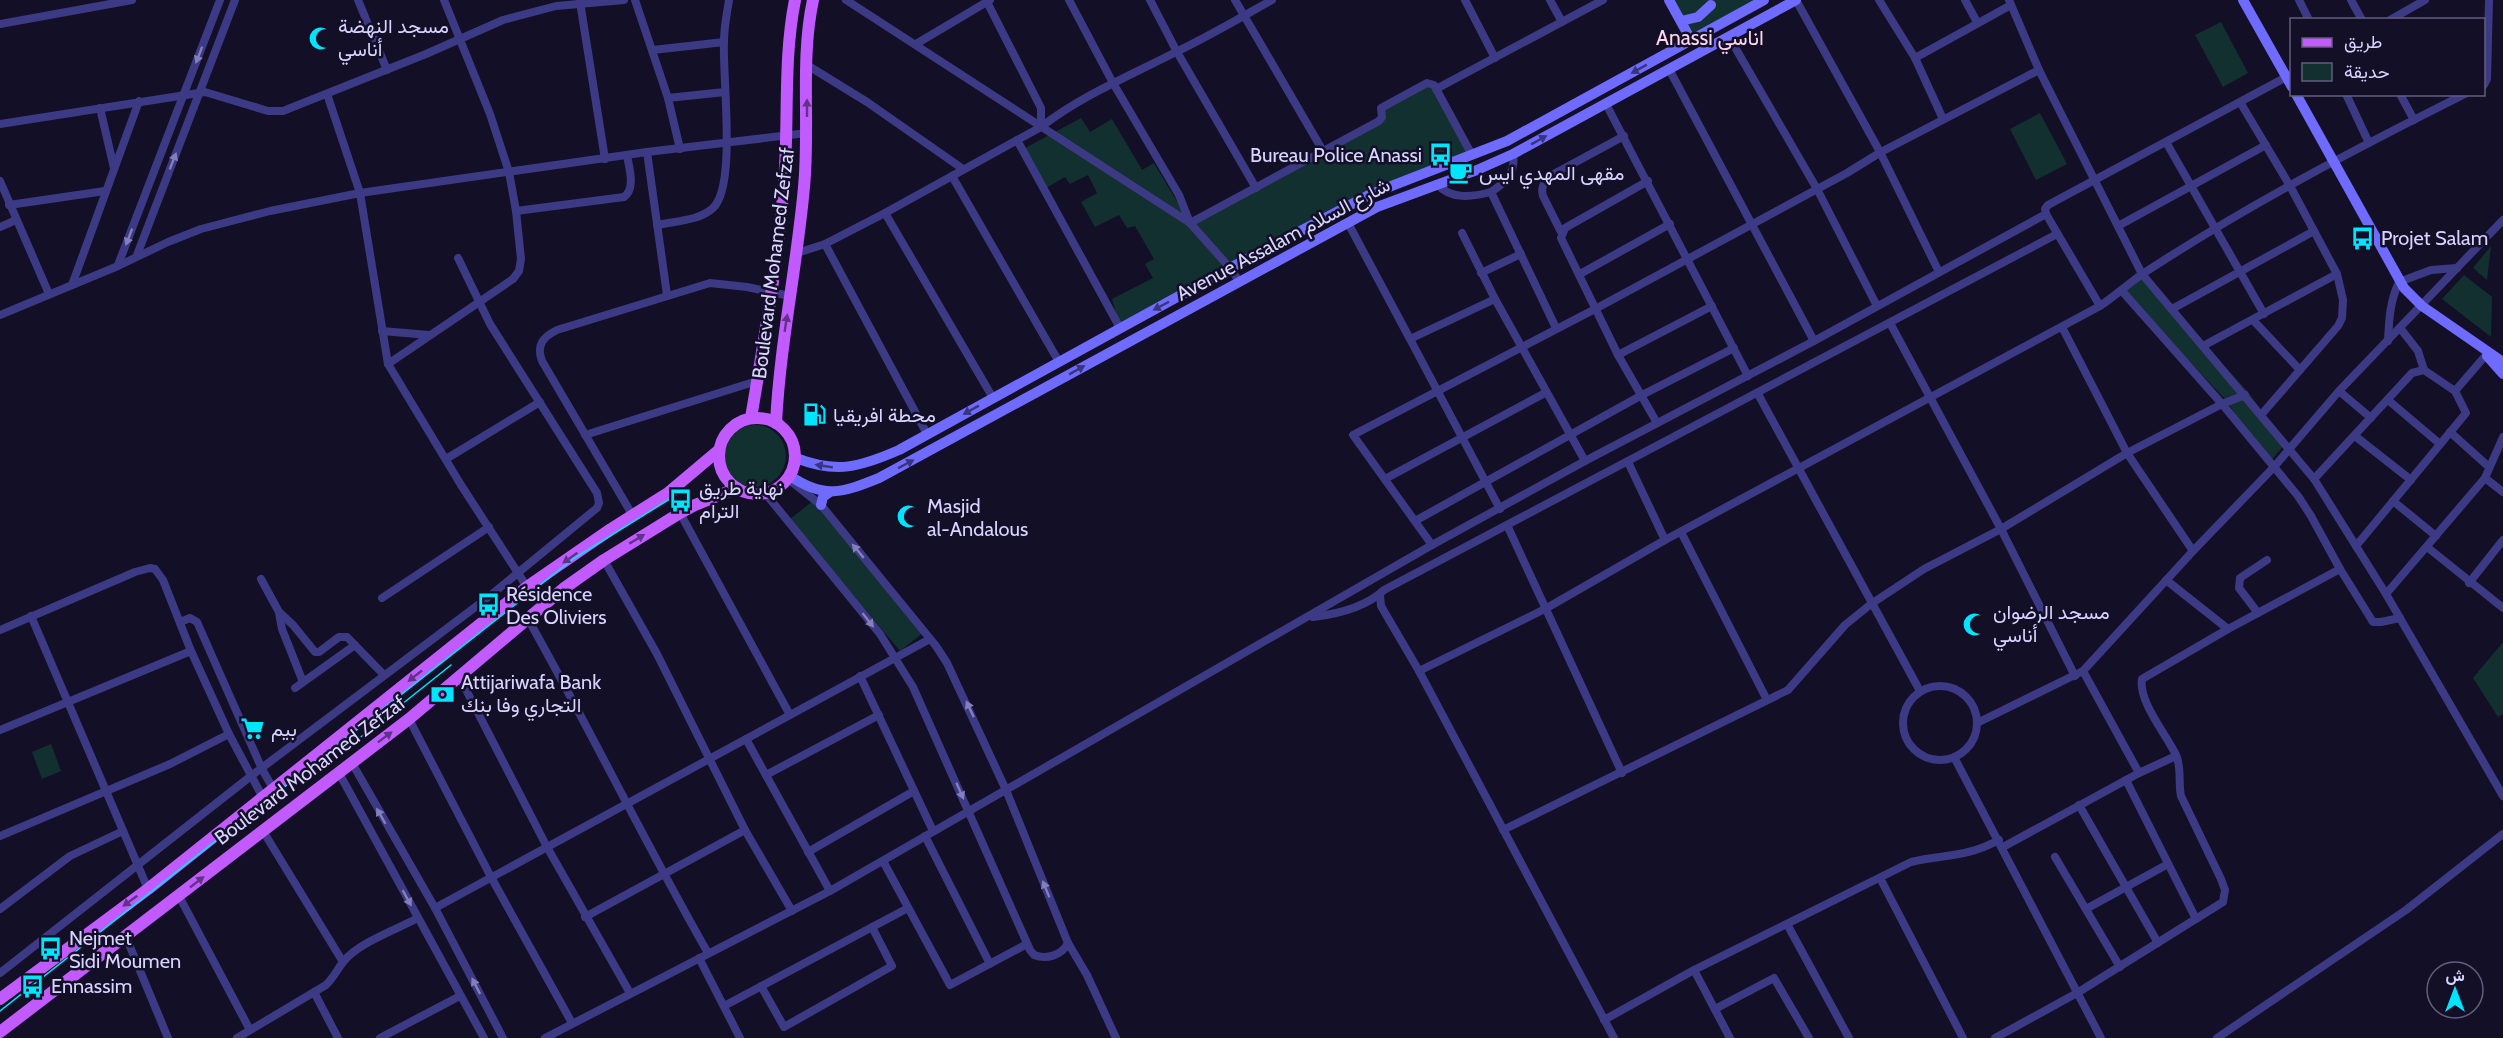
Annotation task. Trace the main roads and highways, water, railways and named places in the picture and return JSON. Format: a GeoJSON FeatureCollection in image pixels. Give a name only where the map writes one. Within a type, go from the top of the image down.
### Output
{"type":"FeatureCollection","features":[{"type":"Feature","properties":{"kind":"main road","name":"Boulevard Mohamed Zefzaf"},"geometry":{"type":"LineString","coordinates":[[751,418],[781,224],[787,134],[790,27],[795,0]]}},
{"type":"Feature","properties":{"kind":"main road","name":"Boulevard Mohamed Zefzaf"},"geometry":{"type":"LineString","coordinates":[[776,423],[781,354],[797,253],[807,134],[808,33],[813,0]]}},
{"type":"Feature","properties":{"kind":"main road"},"geometry":{"type":"LineString","coordinates":[[751,418],[764,418],[776,423],[791,438],[796,458],[788,477],[779,487],[765,493],[746,493],[737,488],[722,471],[719,450],[723,439],[730,429],[751,418]]}},
{"type":"Feature","properties":{"kind":"main road","name":"Boulevard Mohamed Zefzaf"},"geometry":{"type":"LineString","coordinates":[[0,999],[274,790],[528,587],[668,494],[719,450]]}},
{"type":"Feature","properties":{"kind":"main road","name":"Boulevard Mohamed Zefzaf"},"geometry":{"type":"LineString","coordinates":[[0,1032],[409,719],[563,589],[603,560],[680,513],[737,488]]}},
{"type":"Feature","properties":{"kind":"tram line"},"geometry":{"type":"LineString","coordinates":[[0,1011],[573,559],[681,492]]}},
{"type":"Feature","properties":{"kind":"tram line"},"geometry":{"type":"LineString","coordinates":[[357,740],[451,665]]}},
{"type":"Feature","properties":{"kind":"place","name":"مسجد النهضة أناسي"},"geometry":{"type":"Point","coordinates":[320,38]}},
{"type":"Feature","properties":{"kind":"place","name":"Bureau Police Anassi"},"geometry":{"type":"Point","coordinates":[1440,155]}},
{"type":"Feature","properties":{"kind":"place","name":"مقهى المهدي ايس"},"geometry":{"type":"Point","coordinates":[1461,173]}},
{"type":"Feature","properties":{"kind":"place","name":"Projet Salam"},"geometry":{"type":"Point","coordinates":[2363,238]}},
{"type":"Feature","properties":{"kind":"place","name":"محطة افريقيا"},"geometry":{"type":"Point","coordinates":[815,415]}},
{"type":"Feature","properties":{"kind":"place","name":"نهاية طريق الترام"},"geometry":{"type":"Point","coordinates":[681,500]}},
{"type":"Feature","properties":{"kind":"place","name":"Masjid al-Andalous"},"geometry":{"type":"Point","coordinates":[909,517]}},
{"type":"Feature","properties":{"kind":"place","name":"Résidence Des Oliviers"},"geometry":{"type":"Point","coordinates":[488,605]}},
{"type":"Feature","properties":{"kind":"place","name":"مسجد الرضوان أناسي"},"geometry":{"type":"Point","coordinates":[1975,624]}},
{"type":"Feature","properties":{"kind":"place","name":"Attijariwafa Bank التجاري وفا بنك"},"geometry":{"type":"Point","coordinates":[443,694]}},
{"type":"Feature","properties":{"kind":"place","name":"بيم"},"geometry":{"type":"Point","coordinates":[253,729]}},
{"type":"Feature","properties":{"kind":"place","name":"Nejmet Sidi Moumen"},"geometry":{"type":"Point","coordinates":[51,949]}},
{"type":"Feature","properties":{"kind":"place","name":"Ennassim"},"geometry":{"type":"Point","coordinates":[33,986]}},
{"type":"Feature","properties":{"kind":"district","name":"Anassi اناسي"},"geometry":{"type":"Point","coordinates":[1710,37]}}]}
